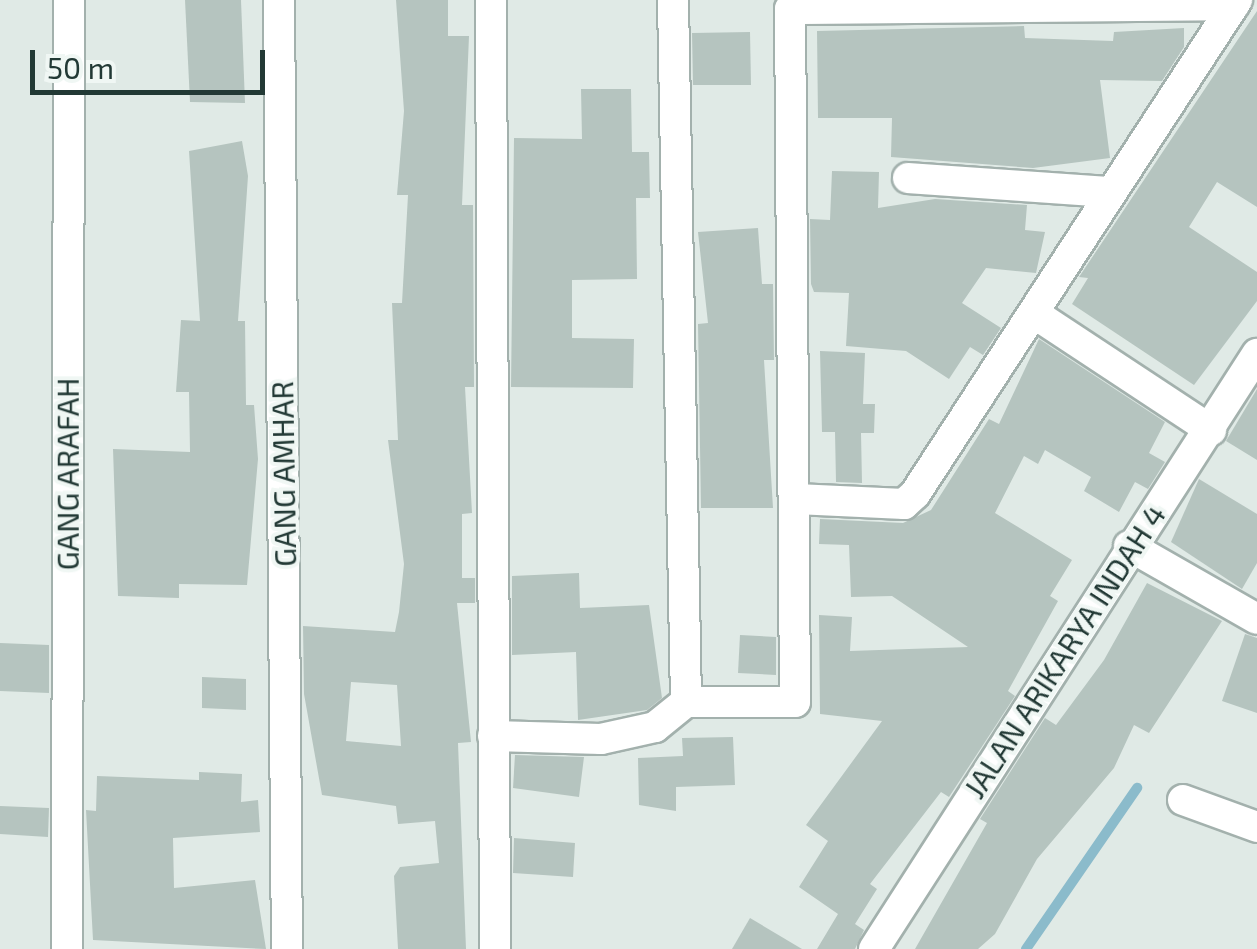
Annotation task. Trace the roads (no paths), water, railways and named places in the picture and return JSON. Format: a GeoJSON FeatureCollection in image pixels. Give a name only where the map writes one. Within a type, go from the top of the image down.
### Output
{"type":"FeatureCollection","features":[{"type":"Feature","properties":{"kind":"street","name":"GANG ARAFAH"},"geometry":{"type":"LineString","coordinates":[[67,949],[69,0]]}},
{"type":"Feature","properties":{"kind":"street","name":"GANG AMHAR"},"geometry":{"type":"LineString","coordinates":[[279,0],[287,949]]}},
{"type":"Feature","properties":{"kind":"street"},"geometry":{"type":"LineString","coordinates":[[491,0],[494,949]]}},
{"type":"Feature","properties":{"kind":"street"},"geometry":{"type":"LineString","coordinates":[[673,0],[686,702]]}},
{"type":"Feature","properties":{"kind":"street"},"geometry":{"type":"LineString","coordinates":[[493,736],[635,735],[686,702],[795,702],[790,9],[1236,2]]}},
{"type":"Feature","properties":{"kind":"street"},"geometry":{"type":"LineString","coordinates":[[796,499],[909,500],[1236,2]]}},
{"type":"Feature","properties":{"kind":"street"},"geometry":{"type":"LineString","coordinates":[[908,178],[1108,192]]}},
{"type":"Feature","properties":{"kind":"street"},"geometry":{"type":"LineString","coordinates":[[1034,314],[1211,430]]}},
{"type":"Feature","properties":{"kind":"street","name":"JALAN ARIKARYA INDAH 4"},"geometry":{"type":"LineString","coordinates":[[874,949],[1129,546],[1254,367]]}},
{"type":"Feature","properties":{"kind":"street"},"geometry":{"type":"LineString","coordinates":[[1129,546],[1257,619]]}},
{"type":"Feature","properties":{"kind":"street"},"geometry":{"type":"LineString","coordinates":[[1183,800],[1257,827]]}},
{"type":"Feature","properties":{"kind":"waterway"},"geometry":{"type":"LineString","coordinates":[[1026,949],[1137,788]]}}]}
